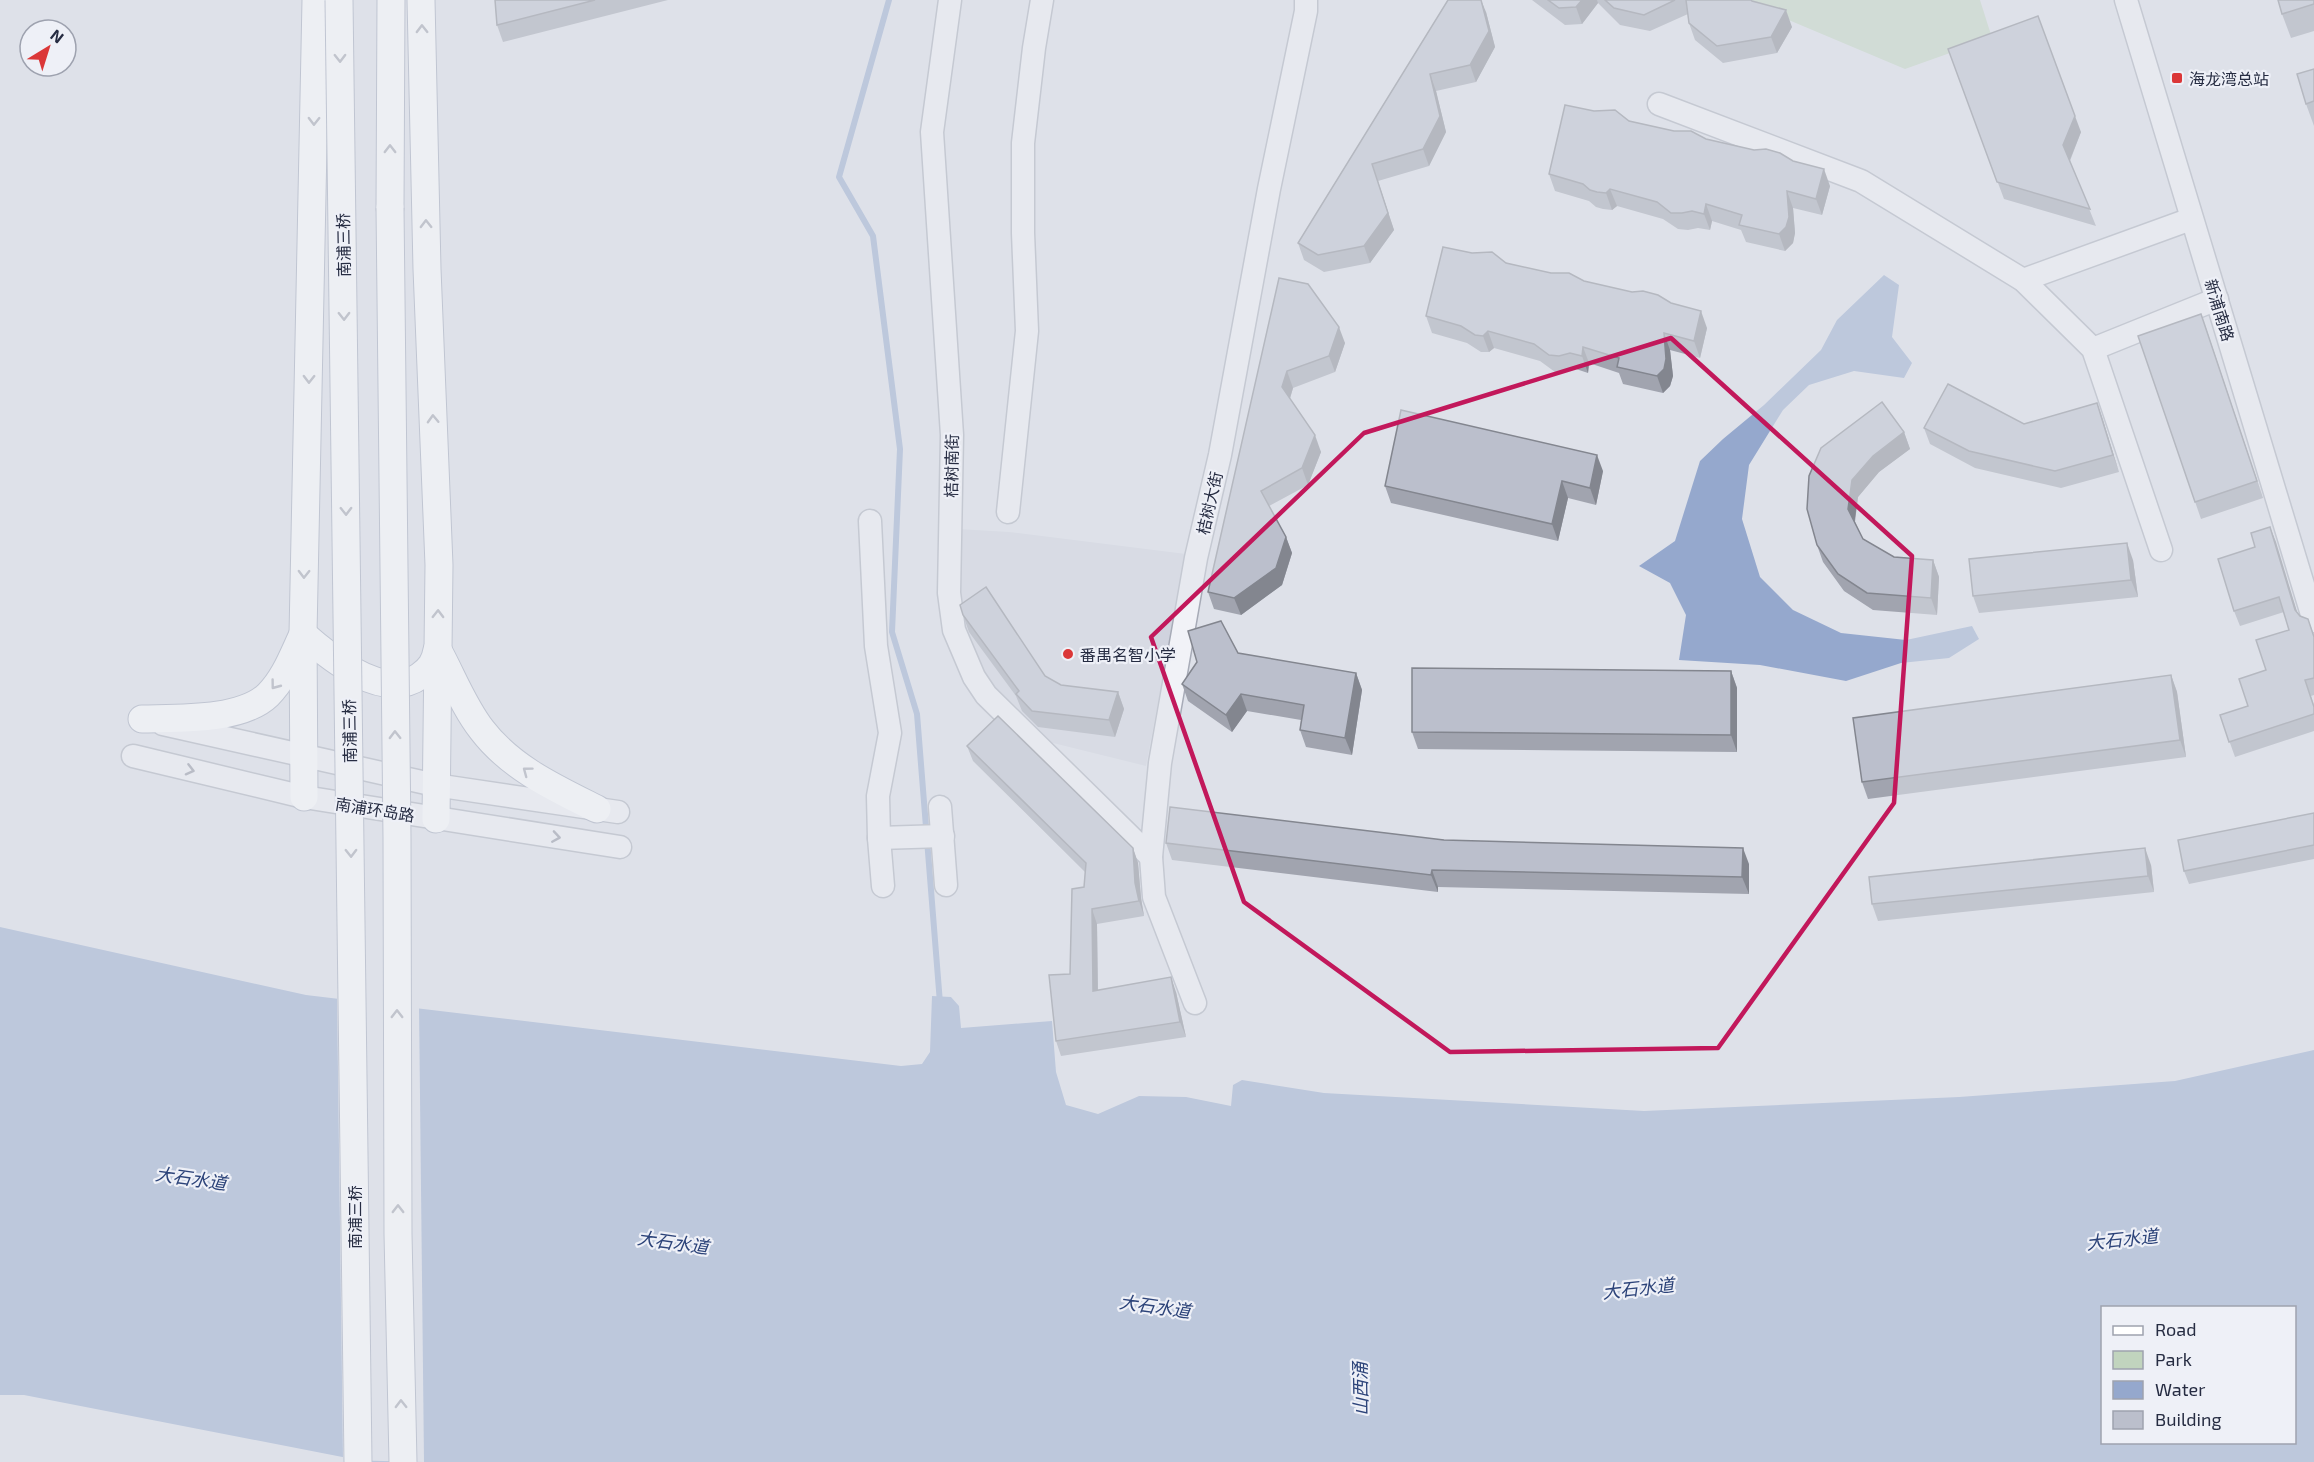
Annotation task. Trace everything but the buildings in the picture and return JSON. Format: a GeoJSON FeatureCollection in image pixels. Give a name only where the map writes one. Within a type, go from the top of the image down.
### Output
{"type":"FeatureCollection","features":[{"type":"Feature","properties":{"kind":"main road"},"geometry":{"type":"LineString","coordinates":[[304,797],[303,634],[316,0]]}},
{"type":"Feature","properties":{"kind":"main road","name":"南浦三桥"},"geometry":{"type":"LineString","coordinates":[[339,0],[358,1462]]}},
{"type":"Feature","properties":{"kind":"main road"},"geometry":{"type":"LineString","coordinates":[[391,0],[390,208],[397,837],[398,1234],[403,1462]]}},
{"type":"Feature","properties":{"kind":"main road"},"geometry":{"type":"LineString","coordinates":[[421,0],[428,280],[439,565],[436,819]]}},
{"type":"Feature","properties":{"kind":"main road"},"geometry":{"type":"LineString","coordinates":[[303,634],[329,658],[362,676],[381,682],[400,683],[416,678],[436,660],[437,648]]}},
{"type":"Feature","properties":{"kind":"main road"},"geometry":{"type":"LineString","coordinates":[[142,719],[215,715],[248,707],[267,695],[287,670],[303,634]]}},
{"type":"Feature","properties":{"kind":"main road"},"geometry":{"type":"LineString","coordinates":[[437,648],[465,704],[496,747],[540,780],[607,810]]}},
{"type":"Feature","properties":{"kind":"street","name":"桔树南街"},"geometry":{"type":"LineString","coordinates":[[951,0],[932,132],[952,435],[949,593],[954,630],[974,676],[986,695],[1151,857]]}},
{"type":"Feature","properties":{"kind":"street"},"geometry":{"type":"LineString","coordinates":[[1008,512],[1027,331],[1023,233],[1023,143],[1042,0]]}},
{"type":"Feature","properties":{"kind":"street","name":"桔树大街"},"geometry":{"type":"LineString","coordinates":[[1195,1003],[1154,897],[1151,857],[1160,763],[1196,558],[1220,455],[1269,189],[1306,10],[1306,0]]}},
{"type":"Feature","properties":{"kind":"street","name":"新浦南路"},"geometry":{"type":"LineString","coordinates":[[2126,0],[2314,621]]}},
{"type":"Feature","properties":{"kind":"street"},"geometry":{"type":"LineString","coordinates":[[1659,104],[1861,181],[2023,280],[2093,349],[2161,550]]}},
{"type":"Feature","properties":{"kind":"street"},"geometry":{"type":"LineString","coordinates":[[2023,280],[2191,219]]}},
{"type":"Feature","properties":{"kind":"street"},"geometry":{"type":"LineString","coordinates":[[2093,349],[2217,299]]}},
{"type":"Feature","properties":{"kind":"street"},"geometry":{"type":"LineString","coordinates":[[870,521],[876,646],[890,733],[878,796],[883,886]]}},
{"type":"Feature","properties":{"kind":"street","name":"南浦环岛路"},"geometry":{"type":"LineString","coordinates":[[142,719],[305,758],[435,785],[607,810]]}},
{"type":"Feature","properties":{"kind":"street","name":"南浦环岛路"},"geometry":{"type":"LineString","coordinates":[[133,756],[304,797],[620,847]]}},
{"type":"Feature","properties":{"kind":"street"},"geometry":{"type":"LineString","coordinates":[[940,807],[946,885]]}},
{"type":"Feature","properties":{"kind":"street"},"geometry":{"type":"LineString","coordinates":[[879,838],[943,836]]}},
{"type":"Feature","properties":{"kind":"highlighted area"},"geometry":{"type":"Polygon","coordinates":[[[1671,338],[1912,556],[1894,803],[1718,1048],[1450,1052],[1244,902],[1151,637],[1364,433],[1671,338]]]}},
{"type":"Feature","properties":{"kind":"shaded area","name":"番禺名智小学"},"geometry":{"type":"Polygon","coordinates":[[[958,529],[1009,532],[1186,554],[1146,766],[1045,741],[973,666],[955,595],[958,529]]]}},
{"type":"Feature","properties":{"kind":"green space"},"geometry":{"type":"Polygon","coordinates":[[[1741,0],[1980,0],[1992,38],[1905,69],[1741,0]]]}},
{"type":"Feature","properties":{"kind":"water"},"geometry":{"type":"Polygon","coordinates":[[[1884,275],[1899,285],[1892,337],[1912,363],[1904,378],[1854,371],[1809,385],[1783,410],[1749,465],[1742,519],[1760,577],[1793,610],[1841,633],[1906,640],[1972,626],[1979,639],[1949,658],[1901,663],[1846,681],[1760,665],[1679,660],[1686,615],[1670,583],[1639,566],[1675,541],[1700,461],[1764,405],[1821,350],[1837,320],[1884,275]]]}},
{"type":"Feature","properties":{"kind":"water"},"geometry":{"type":"Polygon","coordinates":[[[0,927],[306,995],[901,1066],[922,1064],[930,1052],[932,996],[951,997],[959,1006],[961,1028],[1052,1021],[1056,1072],[1066,1105],[1098,1114],[1139,1096],[1186,1097],[1231,1106],[1233,1085],[1242,1080],[1324,1093],[1644,1111],[1959,1097],[2175,1081],[2314,1050],[2314,1462],[368,1462],[24,1395],[0,1395],[0,927]]]}},
{"type":"Feature","properties":{"kind":"pier"},"geometry":{"type":"Polygon","coordinates":[[[337,995],[419,1005],[424,1462],[343,1460],[337,995]]]}},
{"type":"Feature","properties":{"kind":"waterway"},"geometry":{"type":"LineString","coordinates":[[889,0],[839,177],[873,236],[900,449],[892,632],[917,714],[940,1003]]}},
{"type":"Feature","properties":{"kind":"place","name":"海龙湾总站"},"geometry":{"type":"Point","coordinates":[2177,78]}},
{"type":"Feature","properties":{"kind":"place","name":"番禺名智小学"},"geometry":{"type":"Point","coordinates":[1068,654]}},
{"type":"Feature","properties":{"kind":"water label","name":"大石水道"},"geometry":{"type":"Point","coordinates":[191,1178]}},
{"type":"Feature","properties":{"kind":"water label","name":"大石水道"},"geometry":{"type":"Point","coordinates":[2122,1239]}},
{"type":"Feature","properties":{"kind":"water label","name":"大石水道"},"geometry":{"type":"Point","coordinates":[673,1242]}},
{"type":"Feature","properties":{"kind":"water label","name":"大石水道"},"geometry":{"type":"Point","coordinates":[1638,1288]}},
{"type":"Feature","properties":{"kind":"water label","name":"大石水道"},"geometry":{"type":"Point","coordinates":[1155,1306]}},
{"type":"Feature","properties":{"kind":"water label","name":"山西涌"},"geometry":{"type":"Point","coordinates":[1360,1389]}}]}
